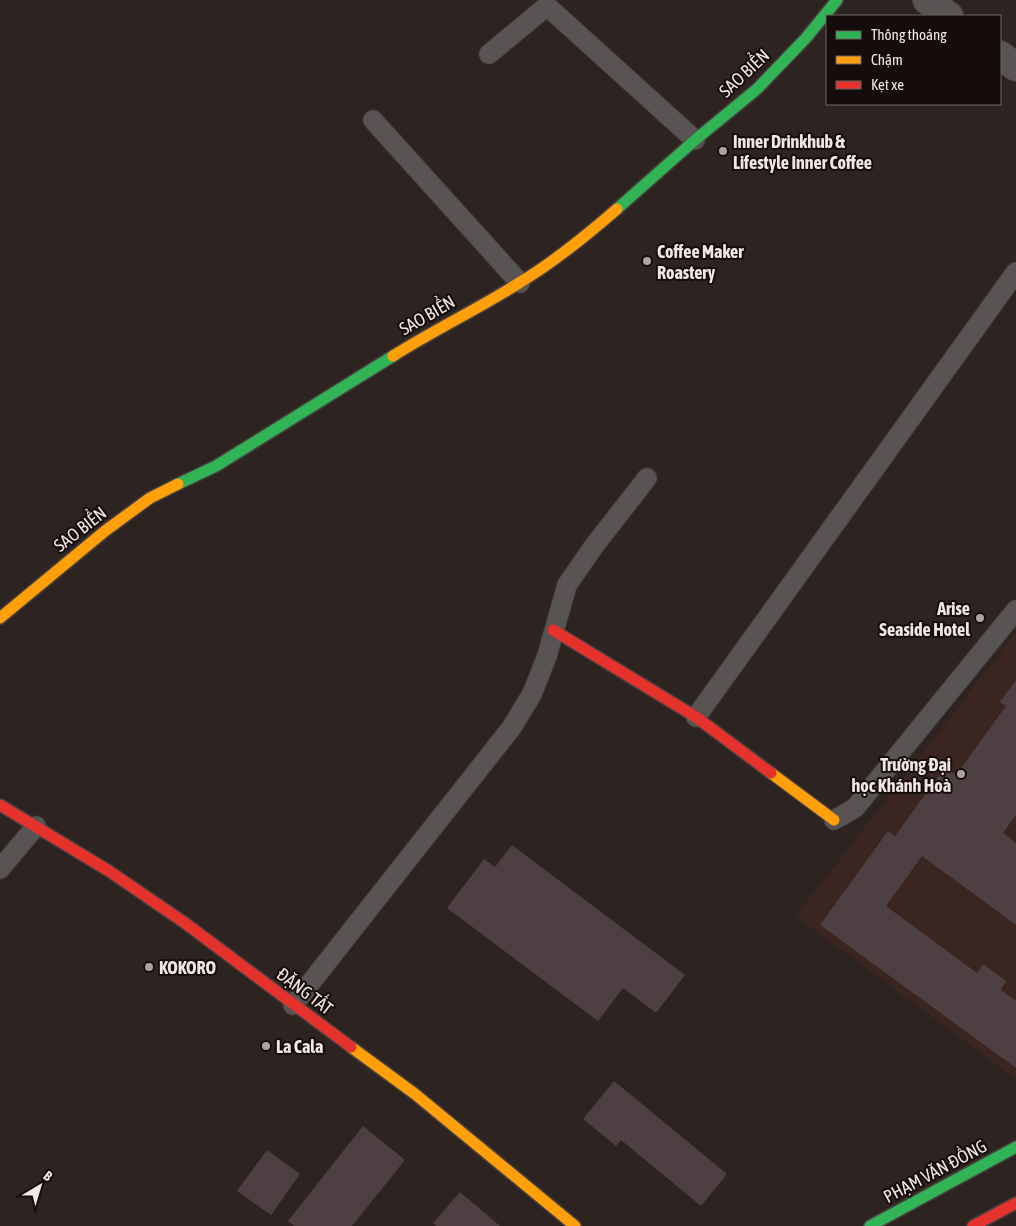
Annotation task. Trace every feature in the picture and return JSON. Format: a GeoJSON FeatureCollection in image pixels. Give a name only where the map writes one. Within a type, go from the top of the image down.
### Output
{"type":"FeatureCollection","features":[{"type":"Feature","properties":{"kind":"street","name":"SAO BIỂN"},"geometry":{"type":"LineString","coordinates":[[0,618],[105,530],[150,498],[216,466],[424,336],[520,283],[589,234],[695,140],[757,89],[806,38],[837,0]]}},
{"type":"Feature","properties":{"kind":"street"},"geometry":{"type":"LineString","coordinates":[[927,0],[947,15]]}},
{"type":"Feature","properties":{"kind":"street"},"geometry":{"type":"LineString","coordinates":[[1001,56],[1016,67]]}},
{"type":"Feature","properties":{"kind":"street"},"geometry":{"type":"LineString","coordinates":[[553,630],[696,717],[834,820]]}},
{"type":"Feature","properties":{"kind":"street","name":"ĐẶNG TẤT"},"geometry":{"type":"LineString","coordinates":[[0,805],[109,871],[178,918],[415,1094],[575,1226]]}},
{"type":"Feature","properties":{"kind":"street","name":"PHẠM VĂN ĐỒNG"},"geometry":{"type":"LineString","coordinates":[[870,1226],[1016,1147]]}},
{"type":"Feature","properties":{"kind":"street"},"geometry":{"type":"LineString","coordinates":[[973,1226],[1016,1203]]}},
{"type":"Feature","properties":{"kind":"lane"},"geometry":{"type":"LineString","coordinates":[[489,54],[547,6],[695,140]]}},
{"type":"Feature","properties":{"kind":"lane"},"geometry":{"type":"LineString","coordinates":[[373,120],[520,283]]}},
{"type":"Feature","properties":{"kind":"lane"},"geometry":{"type":"LineString","coordinates":[[696,717],[1016,272]]}},
{"type":"Feature","properties":{"kind":"lane"},"geometry":{"type":"LineString","coordinates":[[293,1005],[512,727],[532,694],[547,656],[567,585],[594,546],[647,478]]}},
{"type":"Feature","properties":{"kind":"lane"},"geometry":{"type":"LineString","coordinates":[[834,820],[855,808],[1016,610]]}},
{"type":"Feature","properties":{"kind":"lane"},"geometry":{"type":"LineString","coordinates":[[0,869],[36,826]]}},
{"type":"Feature","properties":{"kind":"shaded area","name":"Trường Đại học Khánh Hoà"},"geometry":{"type":"Polygon","coordinates":[[[1016,632],[1016,1077],[1014,1078],[796,916],[1016,632]]]}},
{"type":"Feature","properties":{"kind":"building"},"geometry":{"type":"Polygon","coordinates":[[[1016,680],[1016,815],[1003,833],[1016,843],[1016,925],[922,856],[886,906],[977,973],[983,964],[1006,981],[1001,990],[1016,1001],[1016,1068],[820,925],[888,831],[895,836],[945,767],[956,775],[1006,706],[1000,702],[1016,680]]]}},
{"type":"Feature","properties":{"kind":"building"},"geometry":{"type":"Polygon","coordinates":[[[512,845],[685,975],[656,1013],[623,988],[598,1021],[447,908],[484,859],[495,867],[512,845]]]}},
{"type":"Feature","properties":{"kind":"building"},"geometry":{"type":"Polygon","coordinates":[[[614,1081],[727,1174],[701,1206],[621,1140],[616,1146],[583,1119],[614,1081]]]}},
{"type":"Feature","properties":{"kind":"building"},"geometry":{"type":"Polygon","coordinates":[[[363,1126],[405,1160],[352,1226],[294,1226],[288,1221],[363,1126]]]}},
{"type":"Feature","properties":{"kind":"building"},"geometry":{"type":"Polygon","coordinates":[[[267,1150],[300,1174],[271,1215],[237,1191],[267,1150]]]}},
{"type":"Feature","properties":{"kind":"building"},"geometry":{"type":"Polygon","coordinates":[[[460,1192],[500,1226],[436,1226],[433,1223],[460,1192]]]}},
{"type":"Feature","properties":{"kind":"traffic: fast"},"geometry":{"type":"LineString","coordinates":[[617,209],[695,140],[757,89],[806,38],[837,0]]}},
{"type":"Feature","properties":{"kind":"traffic: fast"},"geometry":{"type":"LineString","coordinates":[[178,484],[216,466],[393,356]]}},
{"type":"Feature","properties":{"kind":"traffic: fast"},"geometry":{"type":"LineString","coordinates":[[870,1226],[1016,1147]]}},
{"type":"Feature","properties":{"kind":"traffic: slow"},"geometry":{"type":"LineString","coordinates":[[393,356],[532,275],[570,248],[617,209]]}},
{"type":"Feature","properties":{"kind":"traffic: slow"},"geometry":{"type":"LineString","coordinates":[[0,618],[105,531],[150,498],[178,484]]}},
{"type":"Feature","properties":{"kind":"traffic: slow"},"geometry":{"type":"LineString","coordinates":[[771,773],[834,820]]}},
{"type":"Feature","properties":{"kind":"traffic: slow"},"geometry":{"type":"LineString","coordinates":[[351,1047],[415,1094],[575,1226]]}},
{"type":"Feature","properties":{"kind":"traffic: jam"},"geometry":{"type":"LineString","coordinates":[[553,630],[696,717],[771,773]]}},
{"type":"Feature","properties":{"kind":"traffic: jam"},"geometry":{"type":"LineString","coordinates":[[0,805],[109,871],[185,923],[351,1047]]}},
{"type":"Feature","properties":{"kind":"traffic: jam"},"geometry":{"type":"LineString","coordinates":[[973,1226],[1016,1203]]}},
{"type":"Feature","properties":{"kind":"place","name":"Inner Drinkhub & Lifestyle Inner Coffee"},"geometry":{"type":"Point","coordinates":[723,151]}},
{"type":"Feature","properties":{"kind":"place","name":"Coffee Maker Roastery"},"geometry":{"type":"Point","coordinates":[647,261]}},
{"type":"Feature","properties":{"kind":"place","name":"Arise Seaside Hotel"},"geometry":{"type":"Point","coordinates":[980,618]}},
{"type":"Feature","properties":{"kind":"place","name":"Trường Đại học Khánh Hoà"},"geometry":{"type":"Point","coordinates":[961,774]}},
{"type":"Feature","properties":{"kind":"place","name":"KOKORO"},"geometry":{"type":"Point","coordinates":[149,967]}},
{"type":"Feature","properties":{"kind":"place","name":"La Cala"},"geometry":{"type":"Point","coordinates":[266,1046]}}]}
